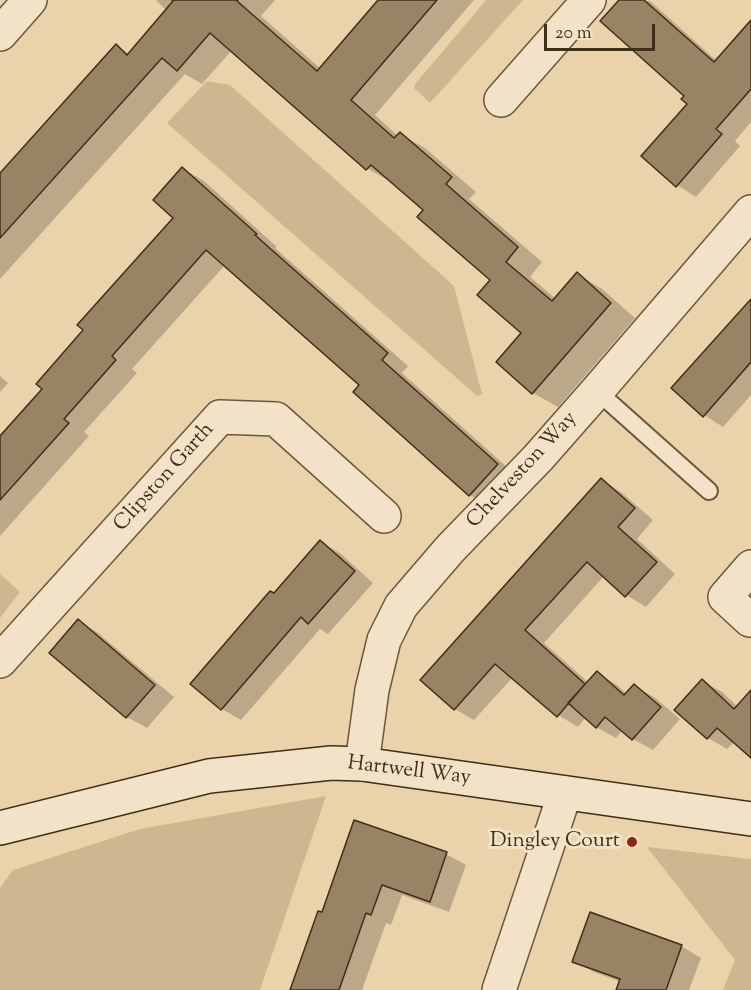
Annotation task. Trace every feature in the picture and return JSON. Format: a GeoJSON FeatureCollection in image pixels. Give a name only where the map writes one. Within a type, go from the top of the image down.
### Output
{"type":"FeatureCollection","features":[{"type":"Feature","properties":{"kind":"street"},"geometry":{"type":"LineString","coordinates":[[0,34],[30,0]]}},
{"type":"Feature","properties":{"kind":"street"},"geometry":{"type":"LineString","coordinates":[[501,100],[589,0]]}},
{"type":"Feature","properties":{"kind":"street","name":"Chelveston Way"},"geometry":{"type":"LineString","coordinates":[[362,764],[372,690],[384,640],[401,606],[450,549],[538,458],[751,212]]}},
{"type":"Feature","properties":{"kind":"street","name":"Clipston Garth"},"geometry":{"type":"LineString","coordinates":[[0,661],[220,417],[276,419],[384,516]]}},
{"type":"Feature","properties":{"kind":"street"},"geometry":{"type":"LineString","coordinates":[[750,620],[725,597],[751,567]]}},
{"type":"Feature","properties":{"kind":"street","name":"Hartwell Way"},"geometry":{"type":"LineString","coordinates":[[0,828],[209,776],[331,763],[362,764],[751,819]]}},
{"type":"Feature","properties":{"kind":"street"},"geometry":{"type":"LineString","coordinates":[[500,990],[565,793]]}},
{"type":"Feature","properties":{"kind":"lane"},"geometry":{"type":"LineString","coordinates":[[597,391],[710,491]]}},
{"type":"Feature","properties":{"kind":"shaded area"},"geometry":{"type":"Polygon","coordinates":[[[486,0],[523,0],[430,103],[414,88],[416,83],[486,0]]]}},
{"type":"Feature","properties":{"kind":"shaded area"},"geometry":{"type":"Polygon","coordinates":[[[207,81],[230,85],[454,286],[482,394],[477,396],[167,123],[207,81]]]}},
{"type":"Feature","properties":{"kind":"shaded area"},"geometry":{"type":"Polygon","coordinates":[[[0,574],[20,592],[0,618],[0,574]]]}},
{"type":"Feature","properties":{"kind":"shaded area"},"geometry":{"type":"Polygon","coordinates":[[[326,796],[260,990],[0,990],[0,888],[13,870],[140,829],[326,796]]]}},
{"type":"Feature","properties":{"kind":"shaded area"},"geometry":{"type":"Polygon","coordinates":[[[647,847],[751,859],[751,990],[723,990],[735,960],[647,847]]]}},
{"type":"Feature","properties":{"kind":"building"},"geometry":{"type":"Polygon","coordinates":[[[172,0],[238,0],[317,71],[378,0],[437,0],[351,100],[394,138],[400,132],[452,177],[446,184],[518,247],[506,262],[552,301],[577,272],[611,303],[532,394],[496,362],[521,333],[477,295],[490,280],[417,217],[423,210],[371,165],[366,170],[210,33],[177,71],[162,58],[0,238],[0,173],[116,44],[127,55],[172,0]]]}},
{"type":"Feature","properties":{"kind":"building"},"geometry":{"type":"Polygon","coordinates":[[[619,0],[644,0],[714,62],[751,20],[751,89],[716,129],[722,134],[676,187],[641,156],[687,104],[681,99],[684,96],[600,21],[619,0]]]}},
{"type":"Feature","properties":{"kind":"building"},"geometry":{"type":"Polygon","coordinates":[[[182,167],[388,353],[382,360],[498,464],[469,496],[353,392],[359,385],[206,250],[112,356],[116,360],[64,419],[69,423],[0,500],[0,436],[42,389],[36,384],[83,330],[77,325],[173,218],[153,200],[182,167]]]}},
{"type":"Feature","properties":{"kind":"building"},"geometry":{"type":"Polygon","coordinates":[[[751,299],[751,362],[703,417],[671,388],[751,299]]]}},
{"type":"Feature","properties":{"kind":"building"},"geometry":{"type":"Polygon","coordinates":[[[601,478],[635,508],[618,527],[657,562],[625,597],[587,562],[525,630],[585,684],[557,717],[495,664],[454,710],[420,680],[601,478]]]}},
{"type":"Feature","properties":{"kind":"building"},"geometry":{"type":"Polygon","coordinates":[[[320,540],[355,571],[308,624],[301,617],[221,710],[190,684],[270,591],[274,593],[320,540]]]}},
{"type":"Feature","properties":{"kind":"building"},"geometry":{"type":"Polygon","coordinates":[[[78,619],[155,685],[126,718],[49,653],[78,619]]]}},
{"type":"Feature","properties":{"kind":"building"},"geometry":{"type":"Polygon","coordinates":[[[597,671],[624,695],[634,684],[661,707],[632,740],[605,717],[596,728],[568,703],[597,671]]]}},
{"type":"Feature","properties":{"kind":"building"},"geometry":{"type":"Polygon","coordinates":[[[702,679],[734,709],[751,690],[751,758],[717,728],[707,739],[674,710],[702,679]]]}},
{"type":"Feature","properties":{"kind":"building"},"geometry":{"type":"Polygon","coordinates":[[[354,820],[447,852],[430,902],[382,885],[371,915],[366,913],[339,990],[290,990],[318,911],[322,912],[354,820]]]}},
{"type":"Feature","properties":{"kind":"building"},"geometry":{"type":"Polygon","coordinates":[[[590,912],[682,945],[666,990],[616,990],[620,979],[572,962],[590,912]]]}},
{"type":"Feature","properties":{"kind":"place","name":"Dingley Court"},"geometry":{"type":"Point","coordinates":[632,842]}}]}
